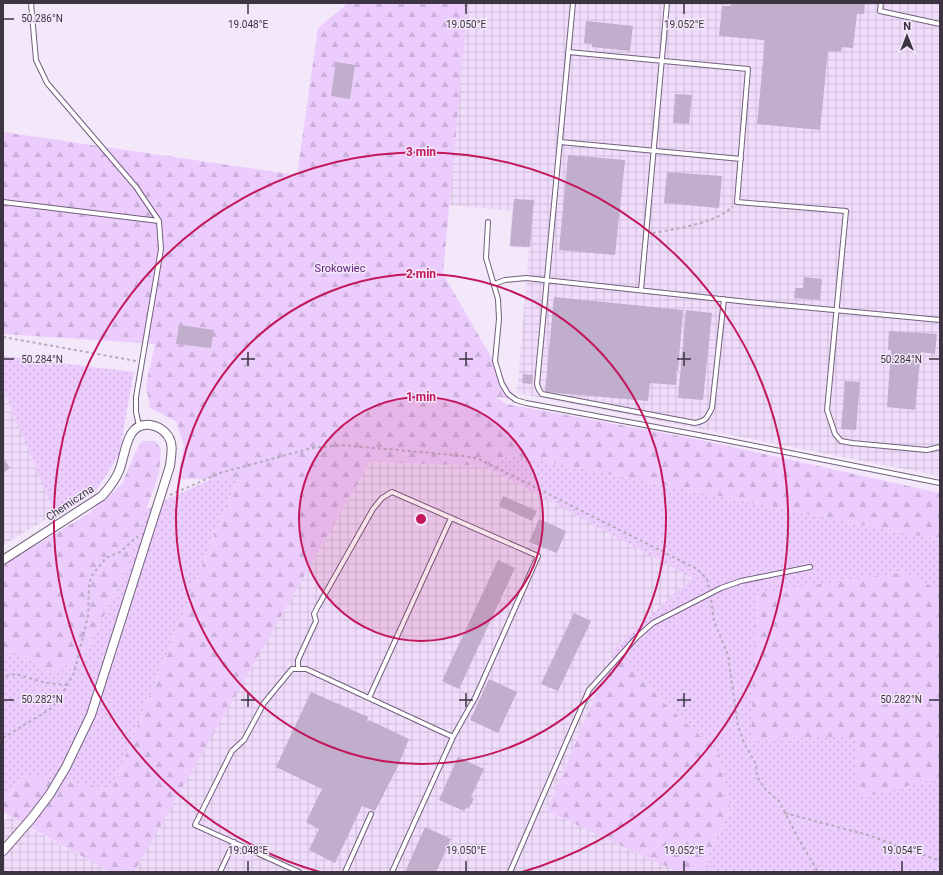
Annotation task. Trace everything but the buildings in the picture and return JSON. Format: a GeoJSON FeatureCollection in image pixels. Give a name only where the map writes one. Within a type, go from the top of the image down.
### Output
{"type":"FeatureCollection","features":[{"type":"Feature","properties":{"kind":"street"},"geometry":{"type":"LineString","coordinates":[[3,852],[50,794],[79,742],[91,715],[170,466],[172,451],[168,436],[156,426],[139,426]]}},
{"type":"Feature","properties":{"kind":"street","name":"Chemiczna"},"geometry":{"type":"LineString","coordinates":[[3,560],[102,496],[112,485],[119,472],[128,438],[139,426]]}},
{"type":"Feature","properties":{"kind":"lane"},"geometry":{"type":"LineString","coordinates":[[31,3],[36,60],[47,83],[136,187],[159,221],[161,249],[136,397],[136,412],[139,426]]}},
{"type":"Feature","properties":{"kind":"lane"},"geometry":{"type":"LineString","coordinates":[[573,3],[537,384],[538,390],[542,394],[695,423],[702,422],[707,418],[712,408],[724,299]]}},
{"type":"Feature","properties":{"kind":"lane"},"geometry":{"type":"LineString","coordinates":[[641,290],[667,3]]}},
{"type":"Feature","properties":{"kind":"lane"},"geometry":{"type":"LineString","coordinates":[[881,3],[880,11],[940,24]]}},
{"type":"Feature","properties":{"kind":"lane"},"geometry":{"type":"LineString","coordinates":[[568,52],[748,69],[737,202],[846,212],[827,410],[835,434],[841,440],[852,443],[927,450],[940,446]]}},
{"type":"Feature","properties":{"kind":"lane"},"geometry":{"type":"LineString","coordinates":[[560,142],[741,159]]}},
{"type":"Feature","properties":{"kind":"lane"},"geometry":{"type":"LineString","coordinates":[[3,202],[159,221]]}},
{"type":"Feature","properties":{"kind":"lane"},"geometry":{"type":"LineString","coordinates":[[488,222],[486,258],[489,274],[494,284],[498,299],[499,319],[495,361],[502,384],[508,394],[516,400],[940,483]]}},
{"type":"Feature","properties":{"kind":"lane"},"geometry":{"type":"LineString","coordinates":[[494,284],[505,280],[526,278],[940,320]]}},
{"type":"Feature","properties":{"kind":"lane"},"geometry":{"type":"LineString","coordinates":[[298,669],[298,660],[316,621],[314,614],[317,608],[373,509],[382,498],[392,492],[538,556],[476,696],[453,737],[392,872]]}},
{"type":"Feature","properties":{"kind":"lane"},"geometry":{"type":"LineString","coordinates":[[369,698],[451,518]]}},
{"type":"Feature","properties":{"kind":"lane"},"geometry":{"type":"LineString","coordinates":[[510,872],[589,690],[637,637],[653,624],[721,588],[741,581],[810,567]]}},
{"type":"Feature","properties":{"kind":"lane"},"geometry":{"type":"LineString","coordinates":[[299,872],[195,825],[232,751],[244,740],[264,703],[292,669],[306,669],[453,737]]}},
{"type":"Feature","properties":{"kind":"lane"},"geometry":{"type":"LineString","coordinates":[[345,872],[371,814]]}},
{"type":"Feature","properties":{"kind":"lane"},"geometry":{"type":"LineString","coordinates":[[220,872],[234,842]]}},
{"type":"Feature","properties":{"kind":"path"},"geometry":{"type":"LineString","coordinates":[[646,235],[696,224],[727,212],[737,202]]}},
{"type":"Feature","properties":{"kind":"path"},"geometry":{"type":"LineString","coordinates":[[3,337],[143,362]]}},
{"type":"Feature","properties":{"kind":"path"},"geometry":{"type":"LineString","coordinates":[[159,500],[220,472],[312,448],[342,445],[465,456],[479,459],[698,569],[707,578],[714,621],[728,655],[738,726],[745,745],[756,764],[757,777],[766,790],[779,802],[818,872]]}},
{"type":"Feature","properties":{"kind":"path"},"geometry":{"type":"LineString","coordinates":[[3,738],[52,708],[62,694],[74,673],[88,616],[88,584],[93,574],[106,558],[120,552],[151,525]]}},
{"type":"Feature","properties":{"kind":"path"},"geometry":{"type":"LineString","coordinates":[[6,676],[16,674],[46,683],[68,685]]}},
{"type":"Feature","properties":{"kind":"path"},"geometry":{"type":"LineString","coordinates":[[785,813],[868,835],[940,861]]}},
{"type":"Feature","properties":{"kind":"shaded area"},"geometry":{"type":"Polygon","coordinates":[[[461,3],[940,3],[940,476],[517,393],[529,248],[509,247],[512,211],[441,204],[461,3]]]}},
{"type":"Feature","properties":{"kind":"shaded area"},"geometry":{"type":"Polygon","coordinates":[[[3,389],[55,514],[3,545],[3,389]]]}},
{"type":"Feature","properties":{"kind":"shaded area"},"geometry":{"type":"Polygon","coordinates":[[[370,462],[485,466],[692,578],[614,649],[547,811],[678,872],[134,872],[370,462]]]}},
{"type":"Feature","properties":{"kind":"shaded area"},"geometry":{"type":"Polygon","coordinates":[[[8,816],[110,872],[3,872],[3,822],[8,816]]]}},
{"type":"Feature","properties":{"kind":"green space","name":"Srokowiec"},"geometry":{"type":"Polygon","coordinates":[[[348,3],[468,3],[443,274],[516,400],[496,397],[506,404],[701,440],[940,493],[940,540],[513,455],[485,466],[370,462],[134,872],[110,872],[3,812],[3,803],[23,776],[112,789],[238,477],[178,479],[184,446],[176,421],[150,408],[146,385],[155,344],[3,334],[3,132],[297,175],[318,28],[348,3]]]}},
{"type":"Feature","properties":{"kind":"green space"},"geometry":{"type":"Polygon","coordinates":[[[3,356],[134,372],[119,455],[96,491],[55,514],[3,389],[3,356]]]}},
{"type":"Feature","properties":{"kind":"green space"},"geometry":{"type":"Polygon","coordinates":[[[142,441],[155,441],[161,449],[159,473],[121,581],[91,642],[55,676],[13,650],[3,655],[3,565],[88,514],[122,484],[135,453],[142,441]]]}},
{"type":"Feature","properties":{"kind":"green space"},"geometry":{"type":"Polygon","coordinates":[[[513,455],[940,540],[940,872],[716,872],[704,864],[730,810],[719,752],[669,708],[615,648],[692,578],[485,466],[513,455]]]}},
{"type":"Feature","properties":{"kind":"green space"},"geometry":{"type":"Polygon","coordinates":[[[238,477],[112,789],[23,776],[3,802],[3,655],[13,650],[55,676],[91,642],[121,581],[146,509],[211,479],[238,477]]]}},
{"type":"Feature","properties":{"kind":"green space"},"geometry":{"type":"Polygon","coordinates":[[[906,572],[940,591],[940,778],[859,798],[855,737],[751,739],[756,593],[906,572]]]}},
{"type":"Feature","properties":{"kind":"green space"},"geometry":{"type":"Polygon","coordinates":[[[615,648],[669,708],[719,752],[730,810],[704,864],[716,872],[678,872],[547,811],[615,648]]]}}]}
